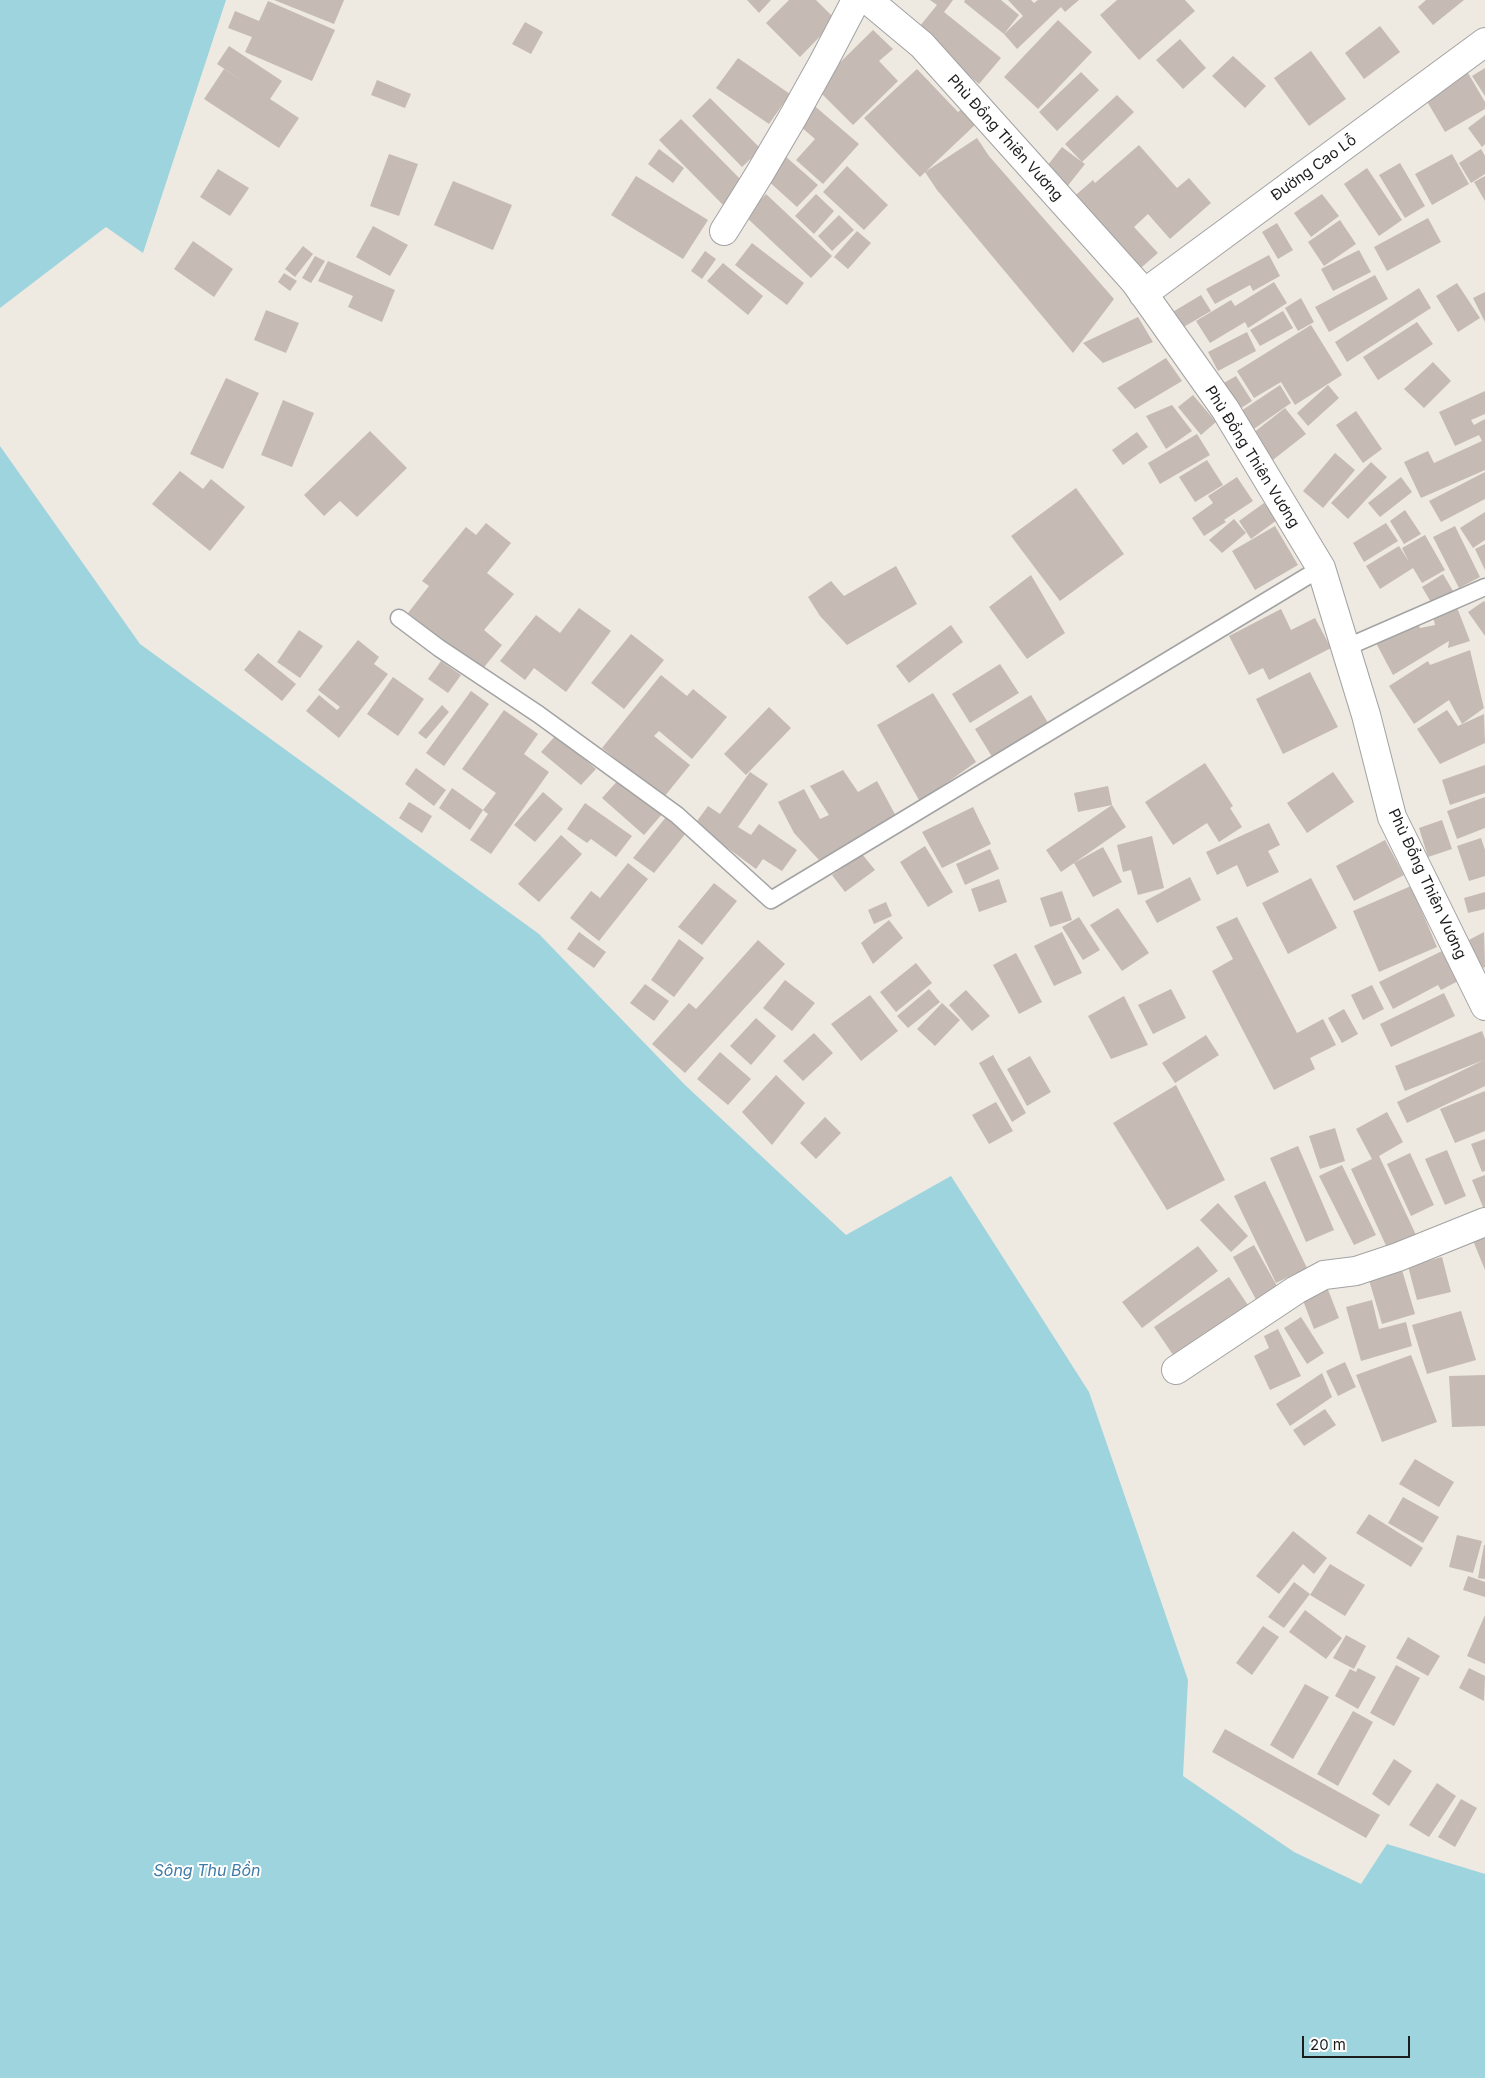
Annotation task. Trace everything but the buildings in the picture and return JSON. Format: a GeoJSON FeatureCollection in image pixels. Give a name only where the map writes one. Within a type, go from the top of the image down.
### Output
{"type":"FeatureCollection","features":[{"type":"Feature","properties":{"kind":"street"},"geometry":{"type":"LineString","coordinates":[[724,231],[772,156],[827,58],[856,0]]}},
{"type":"Feature","properties":{"kind":"street","name":"Phù Đổng Thiên Vương"},"geometry":{"type":"LineString","coordinates":[[868,0],[922,46],[1136,282],[1225,409],[1321,568],[1366,715],[1392,817],[1485,1006]]}},
{"type":"Feature","properties":{"kind":"street","name":"Đường Cao Lỗ"},"geometry":{"type":"LineString","coordinates":[[1144,294],[1485,42]]}},
{"type":"Feature","properties":{"kind":"street"},"geometry":{"type":"LineString","coordinates":[[1176,1370],[1296,1290],[1324,1275],[1356,1271],[1485,1222]]}},
{"type":"Feature","properties":{"kind":"lane"},"geometry":{"type":"LineString","coordinates":[[399,618],[439,648],[538,714],[678,815],[771,900],[1321,568]]}},
{"type":"Feature","properties":{"kind":"lane"},"geometry":{"type":"LineString","coordinates":[[1345,648],[1485,587]]}},
{"type":"Feature","properties":{"kind":"water"},"geometry":{"type":"Polygon","coordinates":[[[0,0],[226,0],[143,253],[106,227],[0,308],[0,0]]]}},
{"type":"Feature","properties":{"kind":"water","name":"Sông Thu Bồn"},"geometry":{"type":"Polygon","coordinates":[[[0,446],[140,644],[539,934],[685,1085],[846,1235],[951,1176],[1089,1392],[1188,1680],[1183,1776],[1294,1852],[1361,1884],[1387,1844],[1485,1874],[1485,2078],[0,2078],[0,446]]]}}]}
